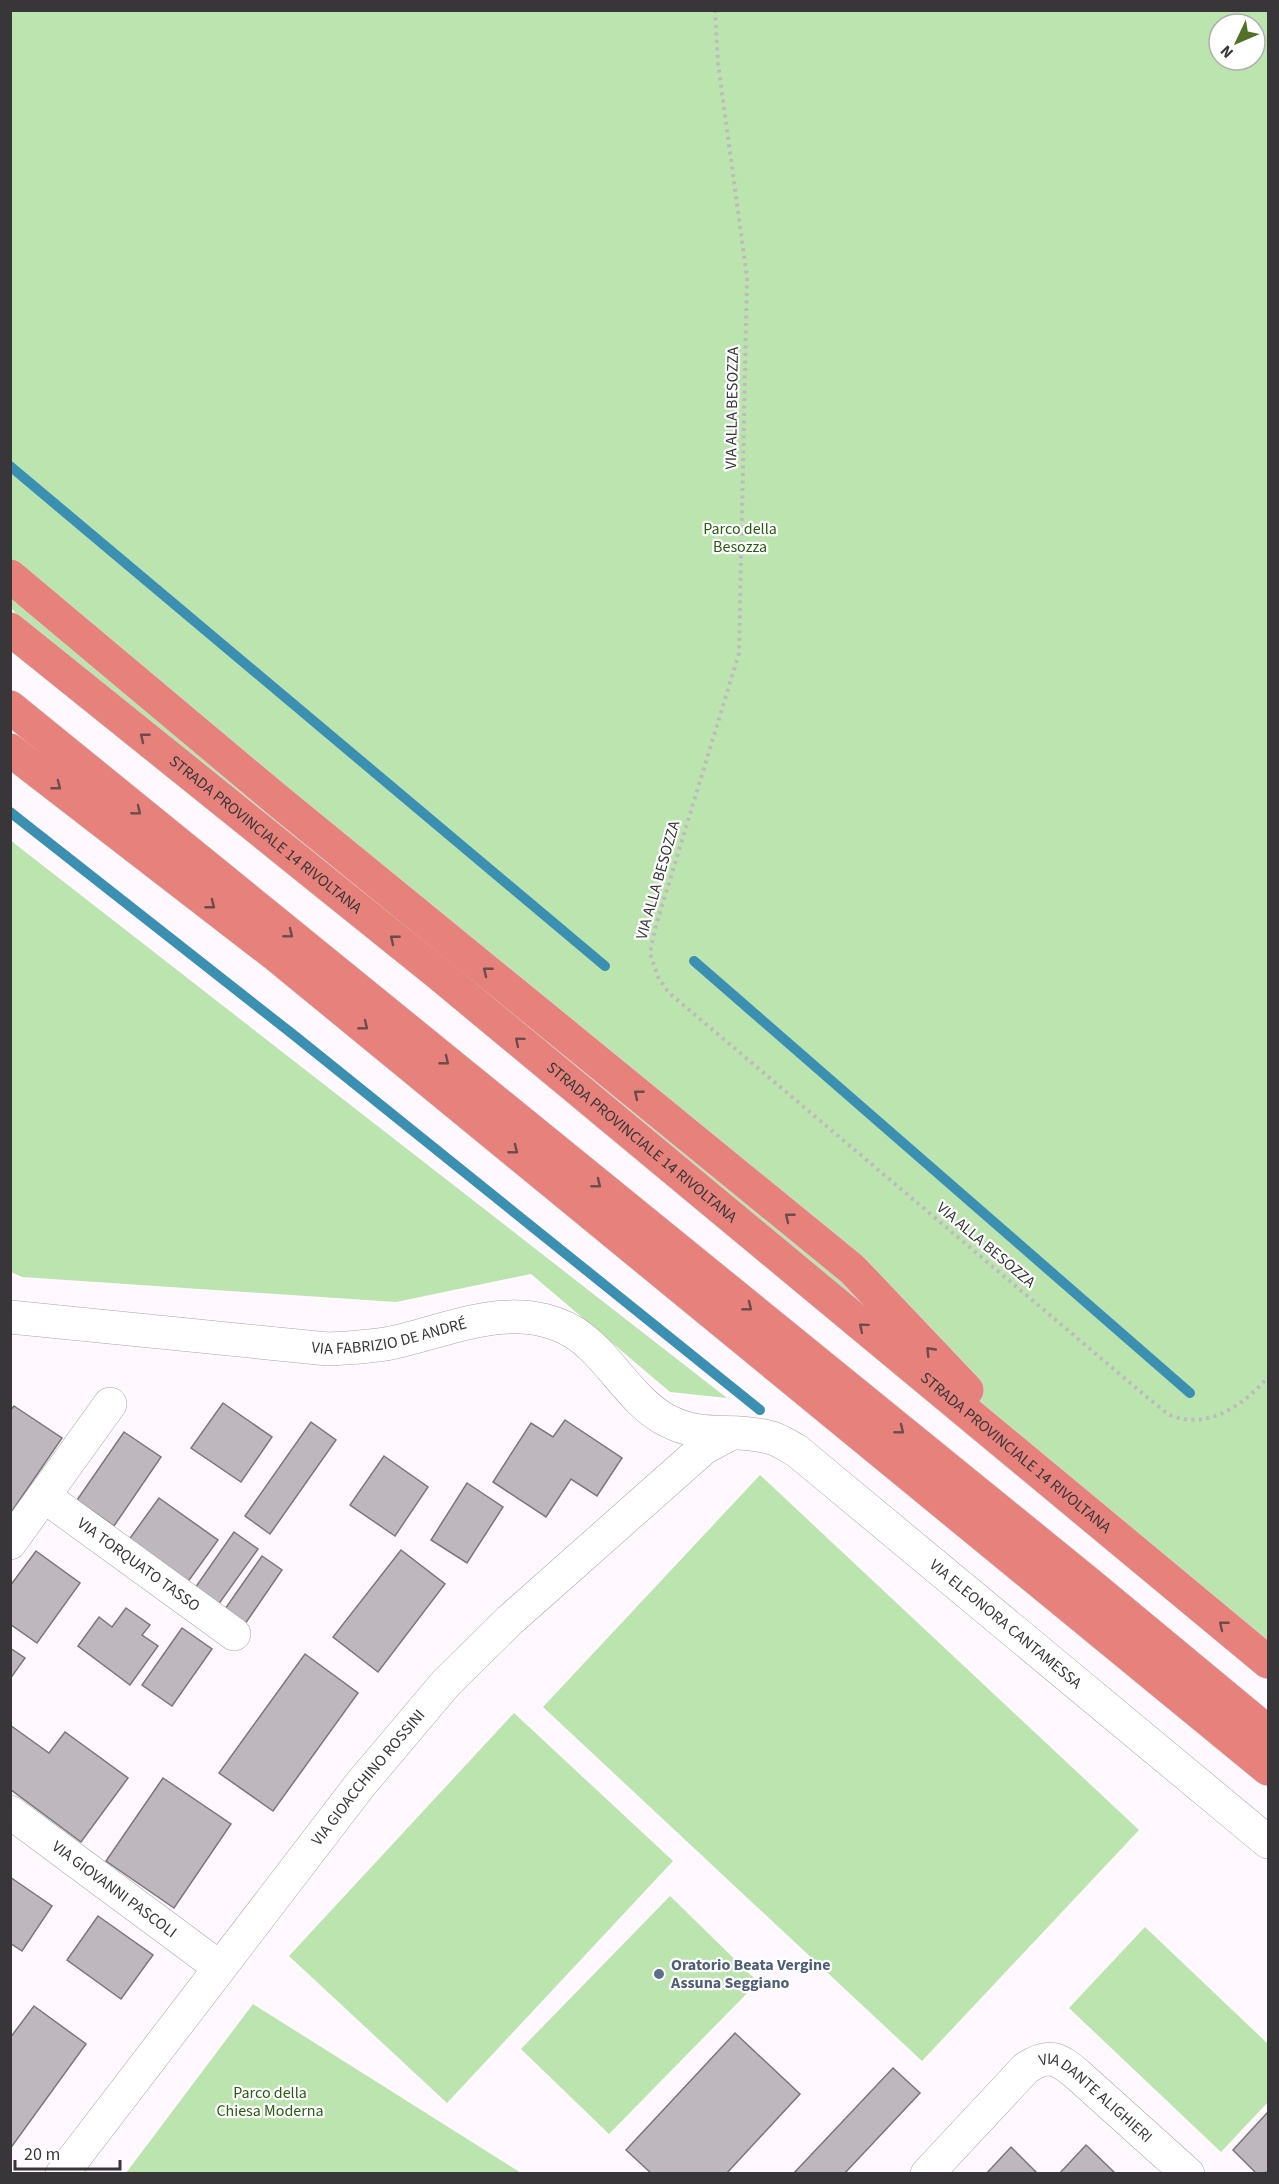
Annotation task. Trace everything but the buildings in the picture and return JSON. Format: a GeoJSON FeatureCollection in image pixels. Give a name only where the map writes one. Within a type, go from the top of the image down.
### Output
{"type":"FeatureCollection","features":[{"type":"Feature","properties":{"kind":"highway"},"geometry":{"type":"LineString","coordinates":[[10,576],[276,799],[852,1269],[1072,1500]]}},
{"type":"Feature","properties":{"kind":"highway","name":"STRADA PROVINCIALE 14 RIVOLTANA"},"geometry":{"type":"LineString","coordinates":[[10,629],[449,983],[1269,1662]]}},
{"type":"Feature","properties":{"kind":"highway"},"geometry":{"type":"LineString","coordinates":[[10,707],[1078,1574],[1269,1732]]}},
{"type":"Feature","properties":{"kind":"highway"},"geometry":{"type":"LineString","coordinates":[[10,750],[277,956],[1269,1769]]}},
{"type":"Feature","properties":{"kind":"street","name":"VIA FABRIZIO DE ANDRÉ"},"geometry":{"type":"LineString","coordinates":[[10,1317],[328,1349],[392,1343],[483,1319],[520,1317],[555,1323],[576,1334],[663,1418],[693,1430],[730,1434]]}},
{"type":"Feature","properties":{"kind":"street"},"geometry":{"type":"LineString","coordinates":[[10,1543],[110,1404]]}},
{"type":"Feature","properties":{"kind":"street","name":"VIA ELEONORA CANTAMESSA"},"geometry":{"type":"LineString","coordinates":[[730,1434],[770,1437],[797,1451],[1269,1842]]}},
{"type":"Feature","properties":{"kind":"street","name":"VIA GIOACCHINO ROSSINI"},"geometry":{"type":"LineString","coordinates":[[62,2174],[360,1785],[466,1662],[510,1620],[704,1448],[730,1434]]}},
{"type":"Feature","properties":{"kind":"street","name":"VIA TORQUATO TASSO"},"geometry":{"type":"LineString","coordinates":[[44,1496],[234,1634]]}},
{"type":"Feature","properties":{"kind":"street","name":"VIA GIOVANNI PASCOLI"},"geometry":{"type":"LineString","coordinates":[[10,1812],[219,1967]]}},
{"type":"Feature","properties":{"kind":"street","name":"VIA DANTE ALIGHIERI"},"geometry":{"type":"LineString","coordinates":[[927,2174],[1026,2068],[1037,2061],[1046,2059],[1063,2062],[1078,2074],[1188,2174]]}},
{"type":"Feature","properties":{"kind":"path","name":"VIA ALLA BESOZZA"},"geometry":{"type":"LineString","coordinates":[[715,10],[718,63],[747,278],[739,653],[655,929],[650,953],[658,977],[668,992],[1170,1415],[1199,1421],[1225,1412],[1253,1394],[1269,1377]]}},
{"type":"Feature","properties":{"kind":"green space","name":"Parco della Besozza"},"geometry":{"type":"Polygon","coordinates":[[[10,11],[1268,11],[1268,1657],[60,664],[11,608],[10,11]]]}},
{"type":"Feature","properties":{"kind":"green space"},"geometry":{"type":"Polygon","coordinates":[[[10,840],[727,1398],[670,1392],[531,1274],[396,1302],[22,1277],[11,1272],[10,840]]]}},
{"type":"Feature","properties":{"kind":"green space"},"geometry":{"type":"Polygon","coordinates":[[[760,1475],[1139,1830],[922,2061],[543,1707],[760,1475]]]}},
{"type":"Feature","properties":{"kind":"green space"},"geometry":{"type":"Polygon","coordinates":[[[514,1713],[673,1861],[447,2103],[289,1956],[514,1713]]]}},
{"type":"Feature","properties":{"kind":"green space"},"geometry":{"type":"Polygon","coordinates":[[[670,1896],[758,1982],[609,2134],[521,2049],[670,1896]]]}},
{"type":"Feature","properties":{"kind":"green space"},"geometry":{"type":"Polygon","coordinates":[[[1145,1927],[1268,2044],[1268,2102],[1221,2152],[1069,2008],[1145,1927]]]}},
{"type":"Feature","properties":{"kind":"green space","name":"Parco della Chiesa Moderna"},"geometry":{"type":"Polygon","coordinates":[[[253,2004],[521,2173],[126,2173],[253,2004]]]}},
{"type":"Feature","properties":{"kind":"waterway"},"geometry":{"type":"LineString","coordinates":[[10,466],[605,966]]}},
{"type":"Feature","properties":{"kind":"waterway"},"geometry":{"type":"LineString","coordinates":[[10,812],[295,1036],[760,1410]]}},
{"type":"Feature","properties":{"kind":"waterway"},"geometry":{"type":"LineString","coordinates":[[694,961],[1190,1393]]}},
{"type":"Feature","properties":{"kind":"place","name":"Oratorio Beata Vergine Assuna Seggiano"},"geometry":{"type":"Point","coordinates":[659,1974]}}]}
